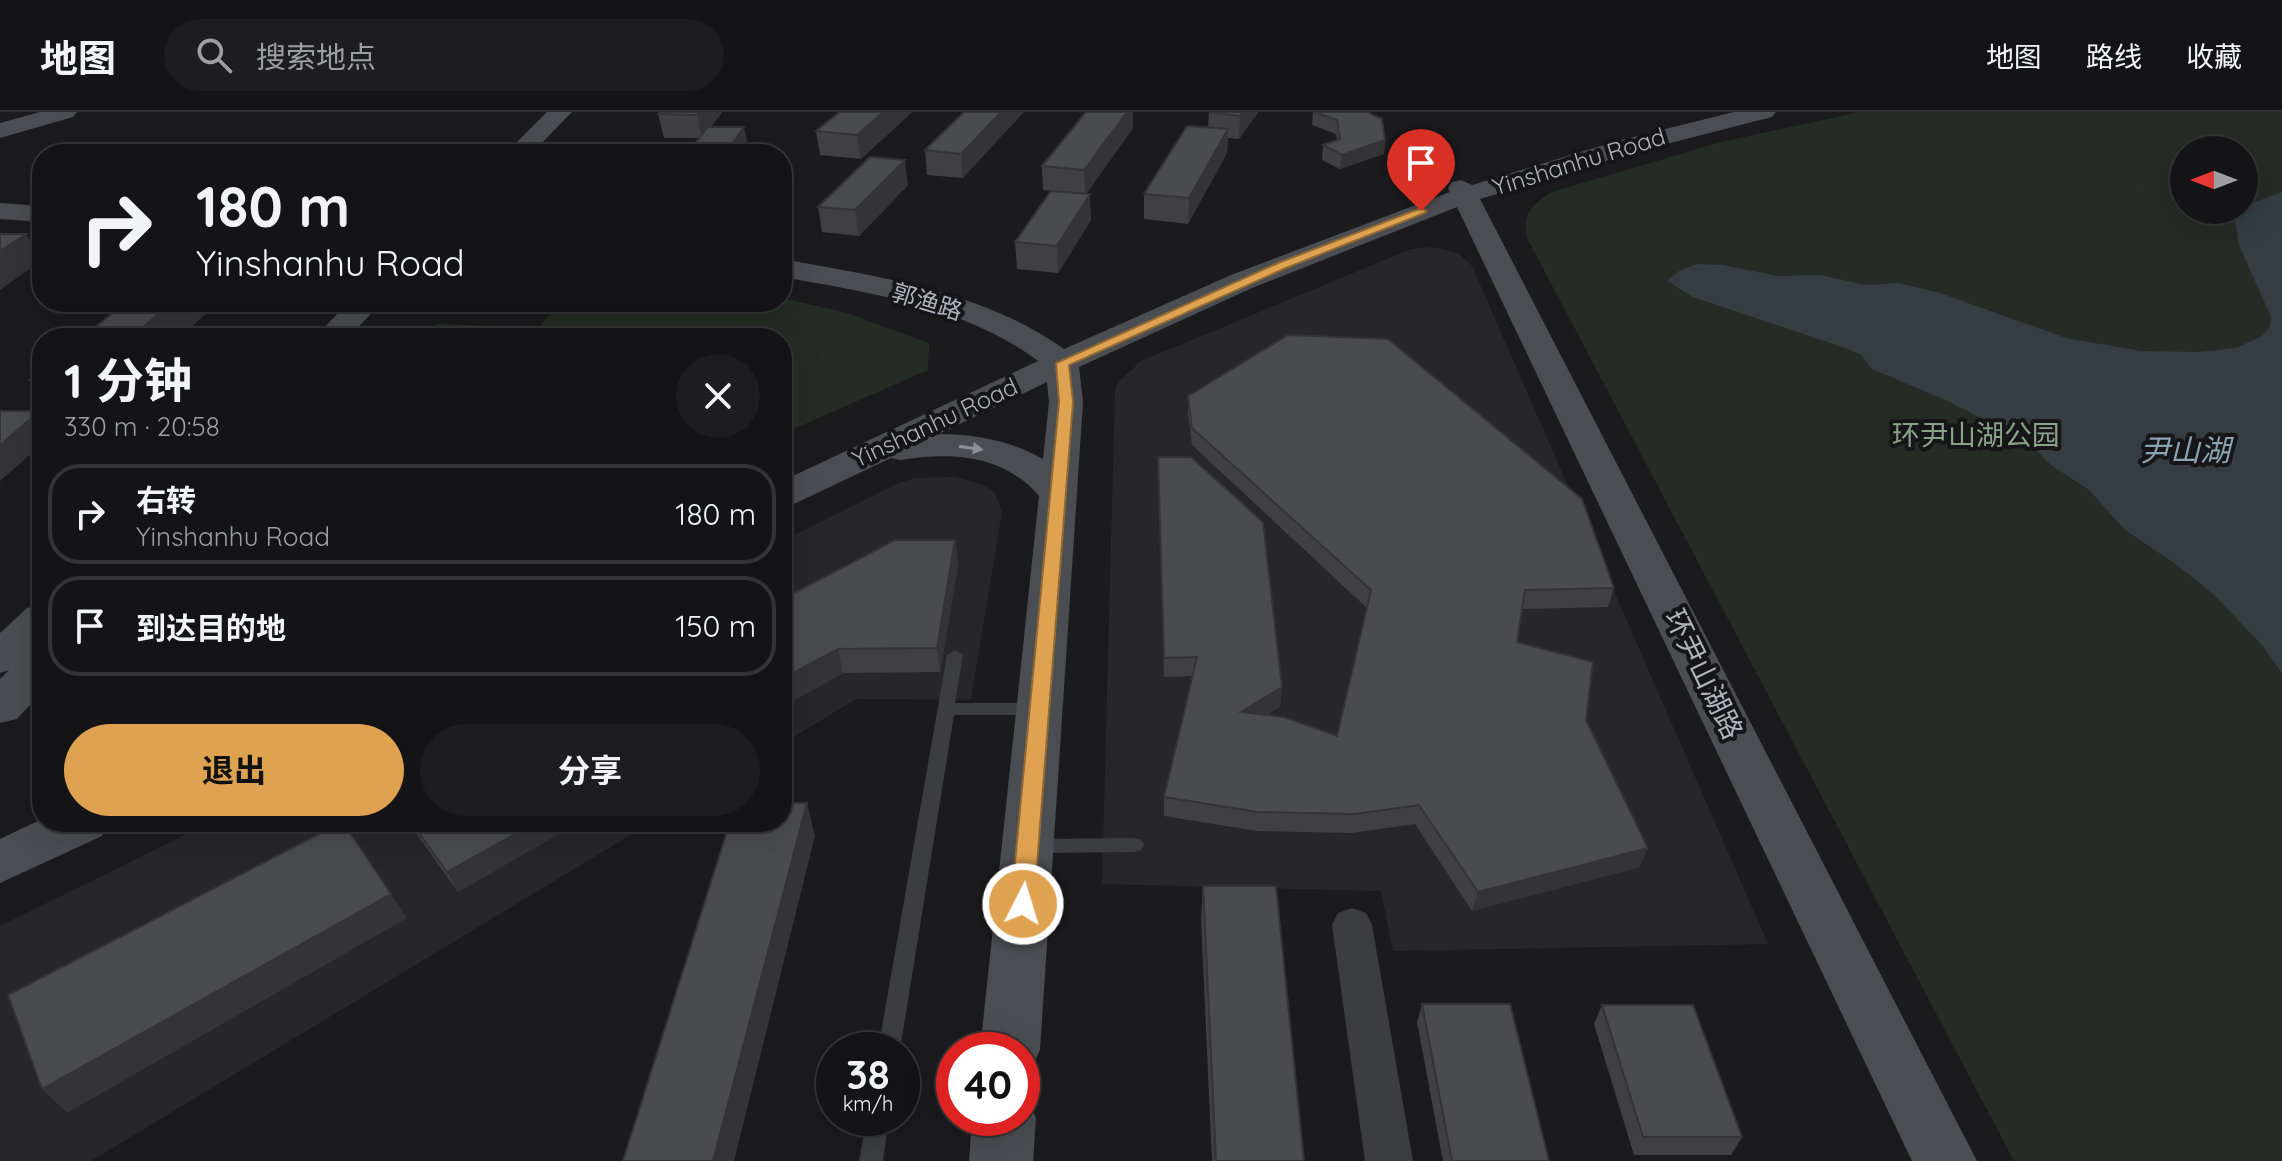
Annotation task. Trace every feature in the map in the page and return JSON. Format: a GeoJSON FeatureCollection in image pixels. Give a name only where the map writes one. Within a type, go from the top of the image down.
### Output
{"type":"FeatureCollection","features":[{"type":"Feature","properties":{"kind":"main road"},"geometry":{"type":"LineString","coordinates":[[0,131],[65,112]]}},
{"type":"Feature","properties":{"kind":"main road"},"geometry":{"type":"LineString","coordinates":[[527,144],[560,112]]}},
{"type":"Feature","properties":{"kind":"main road"},"geometry":{"type":"LineString","coordinates":[[555,144],[586,112]]}},
{"type":"Feature","properties":{"kind":"main road","name":"Yinshanhu Road"},"geometry":{"type":"LineString","coordinates":[[792,472],[1057,358],[1464,192],[1583,149],[1727,112]]}},
{"type":"Feature","properties":{"kind":"main road","name":"Yinshanhu Road"},"geometry":{"type":"LineString","coordinates":[[1464,192],[1764,112]]}},
{"type":"Feature","properties":{"kind":"main road","name":"环尹山湖路"},"geometry":{"type":"LineString","coordinates":[[1464,192],[1945,1161]]}},
{"type":"Feature","properties":{"kind":"main road"},"geometry":{"type":"LineString","coordinates":[[0,211],[32,213]]}},
{"type":"Feature","properties":{"kind":"main road","name":"郭渔路"},"geometry":{"type":"LineString","coordinates":[[792,270],[877,287],[941,305],[1003,327],[1057,358]]}},
{"type":"Feature","properties":{"kind":"main road"},"geometry":{"type":"LineString","coordinates":[[340,328],[357,312]]}},
{"type":"Feature","properties":{"kind":"main road"},"geometry":{"type":"LineString","coordinates":[[375,328],[390,312]]}},
{"type":"Feature","properties":{"kind":"main road"},"geometry":{"type":"LineString","coordinates":[[1012,1032],[1066,402],[1057,358]]}},
{"type":"Feature","properties":{"kind":"main road","name":"Yinshanhu Road"},"geometry":{"type":"LineString","coordinates":[[792,490],[1057,358]]}},
{"type":"Feature","properties":{"kind":"main road"},"geometry":{"type":"LineString","coordinates":[[866,456],[945,444],[980,449],[1035,468],[1058,494]]}},
{"type":"Feature","properties":{"kind":"main road"},"geometry":{"type":"LineString","coordinates":[[0,658],[32,628]]}},
{"type":"Feature","properties":{"kind":"main road"},"geometry":{"type":"LineString","coordinates":[[0,707],[32,675]]}},
{"type":"Feature","properties":{"kind":"main road"},"geometry":{"type":"LineString","coordinates":[[0,833],[32,818]]}},
{"type":"Feature","properties":{"kind":"main road"},"geometry":{"type":"LineString","coordinates":[[0,862],[63,832]]}},
{"type":"Feature","properties":{"kind":"main road"},"geometry":{"type":"LineString","coordinates":[[1001,1161],[1003,1136]]}},
{"type":"Feature","properties":{"kind":"street"},"geometry":{"type":"LineString","coordinates":[[1352,925],[1389,1161]]}},
{"type":"Feature","properties":{"kind":"lane"},"geometry":{"type":"LineString","coordinates":[[892,1032],[955,655]]}},
{"type":"Feature","properties":{"kind":"lane"},"geometry":{"type":"LineString","coordinates":[[947,709],[1039,709]]}},
{"type":"Feature","properties":{"kind":"lane"},"geometry":{"type":"LineString","coordinates":[[1028,846],[1134,845]]}},
{"type":"Feature","properties":{"kind":"lane"},"geometry":{"type":"LineString","coordinates":[[871,1161],[875,1136]]}},
{"type":"Feature","properties":{"kind":"shaded area"},"geometry":{"type":"Polygon","coordinates":[[[1431,247],[1458,253],[1472,266],[1768,944],[1393,951],[1381,891],[1102,884],[1115,390],[1119,381],[1141,361],[1411,249],[1431,247]]]}},
{"type":"Feature","properties":{"kind":"shaded area"},"geometry":{"type":"Polygon","coordinates":[[[955,477],[983,485],[995,493],[1002,511],[971,700],[856,699],[792,738],[792,536],[915,478],[955,477]]]}},
{"type":"Feature","properties":{"kind":"shaded area"},"geometry":{"type":"Polygon","coordinates":[[[191,832],[635,832],[91,1161],[0,1161],[0,926],[191,832]]]}},
{"type":"Feature","properties":{"kind":"green space","name":"环尹山湖公园"},"geometry":{"type":"Polygon","coordinates":[[[1860,112],[2282,112],[2282,1161],[2014,1161],[1527,238],[1526,222],[1530,210],[1552,192],[1721,142],[1860,112]]]}},
{"type":"Feature","properties":{"kind":"green space"},"geometry":{"type":"Polygon","coordinates":[[[792,300],[847,313],[929,343],[928,370],[792,430],[792,328],[432,328],[436,324],[539,327],[552,312],[792,312],[792,300]]]}},
{"type":"Feature","properties":{"kind":"water","name":"尹山湖"},"geometry":{"type":"Polygon","coordinates":[[[2282,192],[2282,673],[2262,645],[2214,595],[2177,565],[2125,530],[2089,490],[2051,465],[2034,448],[1943,399],[1872,369],[1861,355],[1848,349],[1693,297],[1667,281],[1679,271],[1697,264],[1723,265],[1778,276],[1820,275],[1866,285],[1898,283],[1940,293],[2066,338],[2141,351],[2199,352],[2236,348],[2262,336],[2270,326],[2271,317],[2239,245],[2236,224],[2258,224],[2258,201],[2282,192]]]}},
{"type":"Feature","properties":{"kind":"building"},"geometry":{"type":"Polygon","coordinates":[[[699,112],[697,115],[658,114],[699,112]]]}},
{"type":"Feature","properties":{"kind":"building"},"geometry":{"type":"Polygon","coordinates":[[[840,112],[883,112],[857,135],[816,131],[840,112]]]}},
{"type":"Feature","properties":{"kind":"building"},"geometry":{"type":"Polygon","coordinates":[[[964,112],[1001,112],[961,154],[925,150],[964,112]]]}},
{"type":"Feature","properties":{"kind":"building"},"geometry":{"type":"Polygon","coordinates":[[[1086,112],[1127,112],[1084,170],[1042,166],[1086,112]]]}},
{"type":"Feature","properties":{"kind":"building"},"geometry":{"type":"Polygon","coordinates":[[[1209,112],[1243,112],[1240,116],[1209,112]]]}},
{"type":"Feature","properties":{"kind":"building"},"geometry":{"type":"Polygon","coordinates":[[[1314,112],[1367,112],[1382,119],[1385,140],[1342,155],[1323,145],[1340,139],[1337,120],[1314,112]]]}},
{"type":"Feature","properties":{"kind":"building"},"geometry":{"type":"Polygon","coordinates":[[[1187,126],[1228,129],[1189,198],[1144,194],[1187,126]]]}},
{"type":"Feature","properties":{"kind":"building"},"geometry":{"type":"Polygon","coordinates":[[[708,127],[744,127],[732,144],[695,144],[708,127]]]}},
{"type":"Feature","properties":{"kind":"building"},"geometry":{"type":"Polygon","coordinates":[[[870,157],[905,160],[855,210],[818,207],[870,157]]]}},
{"type":"Feature","properties":{"kind":"building"},"geometry":{"type":"Polygon","coordinates":[[[1051,191],[1090,194],[1057,246],[1015,242],[1051,191]]]}},
{"type":"Feature","properties":{"kind":"building"},"geometry":{"type":"Polygon","coordinates":[[[0,234],[26,234],[0,251],[0,234]]]}},
{"type":"Feature","properties":{"kind":"building"},"geometry":{"type":"Polygon","coordinates":[[[114,312],[161,312],[142,328],[94,328],[114,312]]]}},
{"type":"Feature","properties":{"kind":"building"},"geometry":{"type":"Polygon","coordinates":[[[1288,335],[1388,339],[1582,499],[1614,588],[1525,590],[1517,642],[1593,662],[1586,720],[1648,848],[1478,892],[1419,805],[1355,814],[1258,812],[1164,797],[1197,657],[1164,658],[1158,457],[1191,457],[1263,522],[1282,687],[1241,712],[1284,717],[1337,736],[1371,590],[1192,428],[1188,396],[1288,335]]]}},
{"type":"Feature","properties":{"kind":"building"},"geometry":{"type":"Polygon","coordinates":[[[0,411],[32,411],[32,418],[0,445],[0,411]]]}},
{"type":"Feature","properties":{"kind":"building"},"geometry":{"type":"Polygon","coordinates":[[[895,540],[955,540],[937,648],[838,649],[792,674],[792,594],[895,540]]]}},
{"type":"Feature","properties":{"kind":"building"},"geometry":{"type":"Polygon","coordinates":[[[792,803],[807,803],[713,1161],[623,1161],[727,832],[792,832],[792,803]]]}},
{"type":"Feature","properties":{"kind":"building"},"geometry":{"type":"Polygon","coordinates":[[[324,832],[350,832],[391,894],[42,1089],[8,995],[324,832]]]}},
{"type":"Feature","properties":{"kind":"building"},"geometry":{"type":"Polygon","coordinates":[[[418,832],[519,832],[447,872],[418,832]]]}},
{"type":"Feature","properties":{"kind":"building"},"geometry":{"type":"Polygon","coordinates":[[[1203,886],[1276,886],[1304,1161],[1216,1161],[1203,886]]]}},
{"type":"Feature","properties":{"kind":"building"},"geometry":{"type":"Polygon","coordinates":[[[1422,1004],[1510,1004],[1549,1161],[1452,1161],[1422,1004]]]}},
{"type":"Feature","properties":{"kind":"building"},"geometry":{"type":"Polygon","coordinates":[[[1602,1005],[1693,1005],[1742,1137],[1643,1137],[1602,1005]]]}},
{"type":"Feature","properties":{"kind":"route"},"geometry":{"type":"LineString","coordinates":[[1023,904],[1066,402],[1062,363],[1282,265],[1421,211]]}}]}
